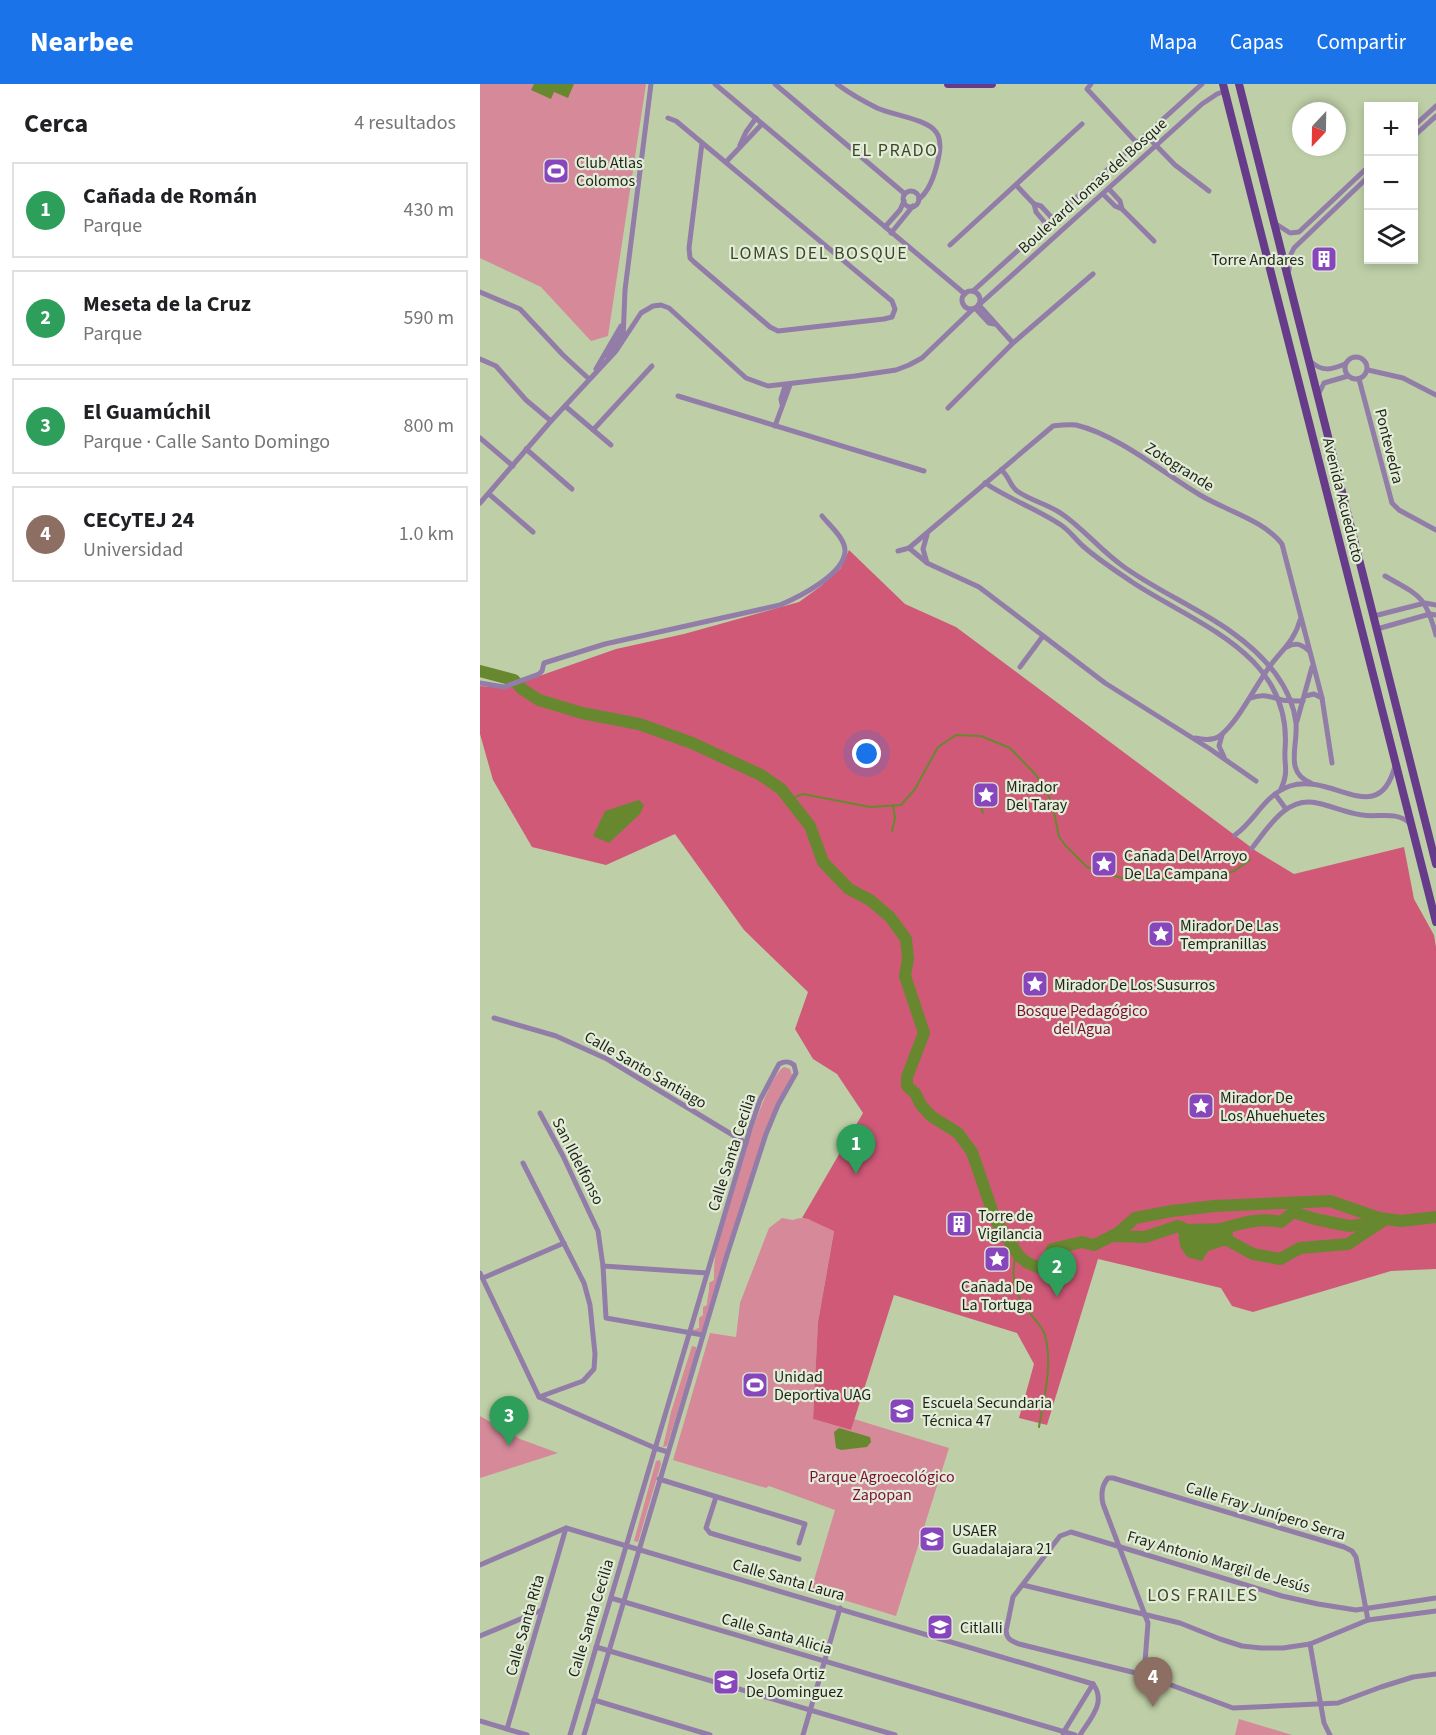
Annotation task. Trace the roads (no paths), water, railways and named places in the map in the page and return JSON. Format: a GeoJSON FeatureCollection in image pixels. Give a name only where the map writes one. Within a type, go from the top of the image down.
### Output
{"type":"FeatureCollection","features":[{"type":"Feature","properties":{"kind":"main road"},"geometry":{"type":"LineString","coordinates":[[948,84],[993,84]]}},
{"type":"Feature","properties":{"kind":"main road","name":"Avenida Acueducto"},"geometry":{"type":"LineString","coordinates":[[1239,84],[1436,864]]}},
{"type":"Feature","properties":{"kind":"main road","name":"Avenida Acueducto"},"geometry":{"type":"LineString","coordinates":[[1226,89],[1436,922]]}},
{"type":"Feature","properties":{"kind":"street"},"geometry":{"type":"LineString","coordinates":[[589,379],[618,342],[651,84]]}},
{"type":"Feature","properties":{"kind":"street"},"geometry":{"type":"LineString","coordinates":[[715,84],[965,294]]}},
{"type":"Feature","properties":{"kind":"street"},"geometry":{"type":"LineString","coordinates":[[775,84],[905,194]]}},
{"type":"Feature","properties":{"kind":"street"},"geometry":{"type":"LineString","coordinates":[[837,84],[874,107],[931,126],[938,133],[939,153],[926,192],[891,233]]}},
{"type":"Feature","properties":{"kind":"street"},"geometry":{"type":"LineString","coordinates":[[1091,84],[1087,88],[1137,143]]}},
{"type":"Feature","properties":{"kind":"street","name":"Boulevard Lomas del Bosque"},"geometry":{"type":"LineString","coordinates":[[974,291],[1202,84]]}},
{"type":"Feature","properties":{"kind":"street","name":"Boulevard Lomas del Bosque"},"geometry":{"type":"LineString","coordinates":[[622,341],[641,313],[652,306],[661,305],[669,308],[746,378],[768,386],[897,369],[909,365],[922,358],[1202,104],[1226,89]]}},
{"type":"Feature","properties":{"kind":"street"},"geometry":{"type":"LineString","coordinates":[[1418,122],[1436,106]]}},
{"type":"Feature","properties":{"kind":"street"},"geometry":{"type":"LineString","coordinates":[[1418,132],[1436,116]]}},
{"type":"Feature","properties":{"kind":"street"},"geometry":{"type":"LineString","coordinates":[[668,118],[676,121],[892,301],[895,309],[892,316],[884,319],[778,331],[770,327],[694,262],[690,258],[689,248],[702,143]]}},
{"type":"Feature","properties":{"kind":"street"},"geometry":{"type":"LineString","coordinates":[[726,162],[756,118]]}},
{"type":"Feature","properties":{"kind":"street"},"geometry":{"type":"LineString","coordinates":[[739,146],[752,137],[762,124]]}},
{"type":"Feature","properties":{"kind":"street"},"geometry":{"type":"LineString","coordinates":[[950,245],[1082,124]]}},
{"type":"Feature","properties":{"kind":"street"},"geometry":{"type":"LineString","coordinates":[[1146,135],[1175,165],[1209,191]]}},
{"type":"Feature","properties":{"kind":"street"},"geometry":{"type":"LineString","coordinates":[[1275,223],[1290,234],[1299,232],[1364,171]]}},
{"type":"Feature","properties":{"kind":"street"},"geometry":{"type":"LineString","coordinates":[[1288,277],[1294,248],[1364,181]]}},
{"type":"Feature","properties":{"kind":"street"},"geometry":{"type":"LineString","coordinates":[[1016,184],[1034,204],[1036,212],[1047,225]]}},
{"type":"Feature","properties":{"kind":"street"},"geometry":{"type":"LineString","coordinates":[[1108,189],[1120,201],[1122,209]]}},
{"type":"Feature","properties":{"kind":"street"},"geometry":{"type":"LineString","coordinates":[[905,194],[910,191],[914,192],[918,195],[919,200]]}},
{"type":"Feature","properties":{"kind":"street"},"geometry":{"type":"LineString","coordinates":[[885,227],[900,210],[905,194]]}},
{"type":"Feature","properties":{"kind":"street"},"geometry":{"type":"LineString","coordinates":[[1103,194],[1122,209],[1154,241]]}},
{"type":"Feature","properties":{"kind":"street"},"geometry":{"type":"LineString","coordinates":[[904,201],[907,205],[913,206]]}},
{"type":"Feature","properties":{"kind":"street"},"geometry":{"type":"LineString","coordinates":[[1034,204],[1041,206],[1053,219]]}},
{"type":"Feature","properties":{"kind":"street"},"geometry":{"type":"LineString","coordinates":[[948,408],[1013,344],[1093,273]]}},
{"type":"Feature","properties":{"kind":"street"},"geometry":{"type":"LineString","coordinates":[[480,503],[622,341],[625,290]]}},
{"type":"Feature","properties":{"kind":"street"},"geometry":{"type":"LineString","coordinates":[[974,291],[980,297],[977,307],[967,308],[963,305],[962,300],[965,294],[974,291]]}},
{"type":"Feature","properties":{"kind":"street"},"geometry":{"type":"LineString","coordinates":[[480,292],[520,309],[589,379]]}},
{"type":"Feature","properties":{"kind":"street"},"geometry":{"type":"LineString","coordinates":[[977,307],[989,323],[994,324],[1013,344]]}},
{"type":"Feature","properties":{"kind":"street"},"geometry":{"type":"LineString","coordinates":[[1310,361],[1325,370],[1346,364],[1351,358],[1359,357],[1366,362],[1368,370],[1365,376],[1359,379],[1348,376],[1324,383],[1318,395]]}},
{"type":"Feature","properties":{"kind":"street"},"geometry":{"type":"LineString","coordinates":[[480,359],[496,366],[526,400],[551,421]]}},
{"type":"Feature","properties":{"kind":"street"},"geometry":{"type":"LineString","coordinates":[[1346,364],[1348,376]]}},
{"type":"Feature","properties":{"kind":"street"},"geometry":{"type":"LineString","coordinates":[[593,430],[652,366]]}},
{"type":"Feature","properties":{"kind":"street"},"geometry":{"type":"LineString","coordinates":[[1368,370],[1404,378],[1436,395]]}},
{"type":"Feature","properties":{"kind":"street","name":"Pontevedra"},"geometry":{"type":"LineString","coordinates":[[1359,379],[1392,502],[1399,510],[1436,530]]}},
{"type":"Feature","properties":{"kind":"street"},"geometry":{"type":"LineString","coordinates":[[775,426],[785,401],[787,385]]}},
{"type":"Feature","properties":{"kind":"street"},"geometry":{"type":"LineString","coordinates":[[678,396],[924,471]]}},
{"type":"Feature","properties":{"kind":"street"},"geometry":{"type":"LineString","coordinates":[[565,406],[611,445]]}},
{"type":"Feature","properties":{"kind":"street","name":"Zotogrande"},"geometry":{"type":"LineString","coordinates":[[909,548],[1053,426],[1077,425],[1120,445],[1212,502],[1271,532],[1282,544],[1322,698],[1332,763]]}},
{"type":"Feature","properties":{"kind":"street"},"geometry":{"type":"LineString","coordinates":[[480,438],[513,466]]}},
{"type":"Feature","properties":{"kind":"street"},"geometry":{"type":"LineString","coordinates":[[526,449],[572,489]]}},
{"type":"Feature","properties":{"kind":"street"},"geometry":{"type":"LineString","coordinates":[[1001,470],[1017,491],[1055,510],[1125,568],[1224,626],[1269,666],[1286,689],[1296,724]]}},
{"type":"Feature","properties":{"kind":"street"},"geometry":{"type":"LineString","coordinates":[[985,483],[1044,515],[1070,533],[1115,571],[1199,620],[1250,658],[1274,686],[1279,699],[1286,734],[1287,776],[1281,789]]}},
{"type":"Feature","properties":{"kind":"street"},"geometry":{"type":"LineString","coordinates":[[489,494],[533,532]]}},
{"type":"Feature","properties":{"kind":"street"},"geometry":{"type":"LineString","coordinates":[[480,683],[504,687],[539,674],[544,663],[564,656],[605,644],[780,605],[800,596],[825,579],[841,563],[845,551],[842,539],[822,516]]}},
{"type":"Feature","properties":{"kind":"street"},"geometry":{"type":"LineString","coordinates":[[1070,533],[1078,527]]}},
{"type":"Feature","properties":{"kind":"street"},"geometry":{"type":"LineString","coordinates":[[927,563],[923,554],[924,543],[929,531]]}},
{"type":"Feature","properties":{"kind":"street"},"geometry":{"type":"LineString","coordinates":[[898,550],[909,548],[927,563],[979,587],[1105,683],[1256,781]]}},
{"type":"Feature","properties":{"kind":"street"},"geometry":{"type":"LineString","coordinates":[[1385,576],[1416,594],[1425,603],[1433,614],[1436,635]]}},
{"type":"Feature","properties":{"kind":"street"},"geometry":{"type":"LineString","coordinates":[[1374,616],[1425,603],[1436,605]]}},
{"type":"Feature","properties":{"kind":"street"},"geometry":{"type":"LineString","coordinates":[[1396,609],[1400,622]]}},
{"type":"Feature","properties":{"kind":"street"},"geometry":{"type":"LineString","coordinates":[[1377,629],[1433,614]]}},
{"type":"Feature","properties":{"kind":"street"},"geometry":{"type":"LineString","coordinates":[[1227,761],[1220,750],[1219,741],[1222,734],[1250,699],[1269,666],[1294,636],[1300,615]]}},
{"type":"Feature","properties":{"kind":"street"},"geometry":{"type":"LineString","coordinates":[[1020,668],[1043,636]]}},
{"type":"Feature","properties":{"kind":"street"},"geometry":{"type":"LineString","coordinates":[[1285,648],[1296,644],[1309,652]]}},
{"type":"Feature","properties":{"kind":"street"},"geometry":{"type":"LineString","coordinates":[[1312,665],[1296,724],[1294,763],[1299,776],[1311,783],[1360,796],[1374,797],[1389,785],[1396,764]]}},
{"type":"Feature","properties":{"kind":"street"},"geometry":{"type":"LineString","coordinates":[[1250,699],[1262,695],[1290,701],[1304,699],[1314,694],[1322,698]]}},
{"type":"Feature","properties":{"kind":"street"},"geometry":{"type":"LineString","coordinates":[[1191,737],[1211,739],[1222,734]]}},
{"type":"Feature","properties":{"kind":"street"},"geometry":{"type":"LineString","coordinates":[[1286,765],[1294,763]]}},
{"type":"Feature","properties":{"kind":"street"},"geometry":{"type":"LineString","coordinates":[[1235,835],[1264,802],[1281,789],[1311,783]]}},
{"type":"Feature","properties":{"kind":"street"},"geometry":{"type":"LineString","coordinates":[[1275,794],[1286,809]]}},
{"type":"Feature","properties":{"kind":"street"},"geometry":{"type":"LineString","coordinates":[[1252,848],[1286,809],[1296,804],[1316,802],[1363,815],[1396,815],[1412,825]]}},
{"type":"Feature","properties":{"kind":"street","name":"Calle Santo Santiago"},"geometry":{"type":"LineString","coordinates":[[494,1018],[555,1036],[607,1059],[746,1143]]}},
{"type":"Feature","properties":{"kind":"street","name":"Calle Santa Cecilia"},"geometry":{"type":"LineString","coordinates":[[570,1735],[760,1100],[779,1064],[784,1061],[790,1062],[794,1065],[796,1073],[778,1105],[766,1134],[659,1479],[584,1735]]}},
{"type":"Feature","properties":{"kind":"street","name":"San Ildelfonso"},"geometry":{"type":"LineString","coordinates":[[540,1113],[594,1220],[603,1266],[606,1318],[690,1332]]}},
{"type":"Feature","properties":{"kind":"street"},"geometry":{"type":"LineString","coordinates":[[523,1163],[584,1283],[590,1305],[595,1354],[594,1370],[583,1381],[539,1397]]}},
{"type":"Feature","properties":{"kind":"street"},"geometry":{"type":"LineString","coordinates":[[564,1243],[481,1276],[539,1397],[668,1452]]}},
{"type":"Feature","properties":{"kind":"street"},"geometry":{"type":"LineString","coordinates":[[603,1266],[707,1273]]}},
{"type":"Feature","properties":{"kind":"street"},"geometry":{"type":"LineString","coordinates":[[690,1332],[703,1335]]}},
{"type":"Feature","properties":{"kind":"street","name":"Calle Fray Junípero Serra"},"geometry":{"type":"LineString","coordinates":[[1119,1546],[1103,1503],[1102,1496],[1108,1478],[1352,1551],[1356,1557],[1368,1620]]}},
{"type":"Feature","properties":{"kind":"street"},"geometry":{"type":"LineString","coordinates":[[659,1479],[805,1524],[799,1543]]}},
{"type":"Feature","properties":{"kind":"street"},"geometry":{"type":"LineString","coordinates":[[716,1497],[706,1528],[710,1533],[799,1559]]}},
{"type":"Feature","properties":{"kind":"street"},"geometry":{"type":"LineString","coordinates":[[480,1565],[566,1528]]}},
{"type":"Feature","properties":{"kind":"street","name":"Calle Santa Laura"},"geometry":{"type":"LineString","coordinates":[[566,1528],[1093,1684]]}},
{"type":"Feature","properties":{"kind":"street","name":"Calle Santa Rita"},"geometry":{"type":"LineString","coordinates":[[507,1729],[566,1528]]}},
{"type":"Feature","properties":{"kind":"street","name":"Fray Antonio Margil de Jesús"},"geometry":{"type":"LineString","coordinates":[[1023,1585],[1053,1545],[1065,1533],[1071,1532],[1282,1596],[1318,1604],[1356,1610],[1436,1598]]}},
{"type":"Feature","properties":{"kind":"street"},"geometry":{"type":"LineString","coordinates":[[1119,1546],[1148,1623],[1144,1675]]}},
{"type":"Feature","properties":{"kind":"street"},"geometry":{"type":"LineString","coordinates":[[1436,1611],[1368,1620],[1310,1644],[1283,1648],[1242,1646],[1220,1640],[1179,1623],[1023,1585],[1013,1597],[1006,1626],[1007,1637],[1011,1641],[1144,1675],[1233,1708],[1338,1703],[1413,1677],[1436,1674]]}},
{"type":"Feature","properties":{"kind":"street","name":"Calle Santa Alicia"},"geometry":{"type":"LineString","coordinates":[[610,1598],[1075,1735]]}},
{"type":"Feature","properties":{"kind":"street"},"geometry":{"type":"LineString","coordinates":[[803,1735],[840,1608]]}},
{"type":"Feature","properties":{"kind":"street"},"geometry":{"type":"LineString","coordinates":[[480,1636],[542,1610]]}},
{"type":"Feature","properties":{"kind":"street"},"geometry":{"type":"LineString","coordinates":[[1310,1644],[1324,1723],[1330,1735]]}},
{"type":"Feature","properties":{"kind":"street"},"geometry":{"type":"LineString","coordinates":[[596,1647],[895,1735]]}},
{"type":"Feature","properties":{"kind":"street"},"geometry":{"type":"LineString","coordinates":[[1063,1733],[1093,1684],[1099,1693],[1100,1701],[1080,1735]]}},
{"type":"Feature","properties":{"kind":"street"},"geometry":{"type":"LineString","coordinates":[[594,1700],[711,1735]]}},
{"type":"Feature","properties":{"kind":"street"},"geometry":{"type":"LineString","coordinates":[[480,1721],[527,1735]]}},
{"type":"Feature","properties":{"kind":"waterway"},"geometry":{"type":"LineString","coordinates":[[480,671],[514,680],[522,689],[539,700],[582,713],[639,724],[692,743],[761,775],[781,789],[810,826],[823,862],[849,889],[870,900],[890,917],[906,939],[908,959],[905,976],[924,1033],[907,1077],[907,1086],[915,1093],[921,1105],[931,1116],[958,1133],[972,1152],[995,1219],[1019,1256],[1026,1262],[1042,1269],[1048,1262],[1052,1249],[1082,1242],[1094,1245],[1118,1233],[1135,1218],[1214,1206],[1330,1201],[1379,1218],[1401,1221],[1436,1217]]}},
{"type":"Feature","properties":{"kind":"waterway"},"geometry":{"type":"LineString","coordinates":[[789,799],[803,794],[870,807],[901,805],[915,789],[938,747],[956,735],[981,736],[1010,748],[1036,775],[1052,802],[1059,837],[1087,867],[1128,880],[1200,878],[1217,877],[1234,871],[1250,860]]}},
{"type":"Feature","properties":{"kind":"waterway"},"geometry":{"type":"LineString","coordinates":[[993,797],[994,807]]}},
{"type":"Feature","properties":{"kind":"waterway"},"geometry":{"type":"LineString","coordinates":[[979,801],[983,813]]}},
{"type":"Feature","properties":{"kind":"waterway"},"geometry":{"type":"LineString","coordinates":[[892,831],[895,818],[893,805]]}},
{"type":"Feature","properties":{"kind":"waterway"},"geometry":{"type":"LineString","coordinates":[[1217,1230],[1257,1221],[1281,1222],[1293,1212],[1349,1226],[1379,1223]]}},
{"type":"Feature","properties":{"kind":"waterway"},"geometry":{"type":"LineString","coordinates":[[1216,1238],[1229,1241],[1253,1254],[1280,1259],[1300,1248],[1348,1244],[1386,1219]]}},
{"type":"Feature","properties":{"kind":"waterway"},"geometry":{"type":"LineString","coordinates":[[1112,1236],[1145,1237],[1178,1226],[1194,1233]]}},
{"type":"Feature","properties":{"kind":"waterway"},"geometry":{"type":"LineString","coordinates":[[1016,1252],[1013,1271],[1017,1293],[1043,1330],[1047,1346],[1047,1381],[1039,1427]]}},
{"type":"Feature","properties":{"kind":"place","name":"Club Atlas Colomos"},"geometry":{"type":"Point","coordinates":[556,171]}},
{"type":"Feature","properties":{"kind":"place","name":"Torre Andares"},"geometry":{"type":"Point","coordinates":[1324,259]}},
{"type":"Feature","properties":{"kind":"place","name":"Mirador Del Taray"},"geometry":{"type":"Point","coordinates":[986,795]}},
{"type":"Feature","properties":{"kind":"place","name":"Cañada Del Arroyo De La Campana"},"geometry":{"type":"Point","coordinates":[1104,864]}},
{"type":"Feature","properties":{"kind":"place","name":"Mirador De Las Tempranillas"},"geometry":{"type":"Point","coordinates":[1161,934]}},
{"type":"Feature","properties":{"kind":"place","name":"Mirador De Los Susurros"},"geometry":{"type":"Point","coordinates":[1035,984]}},
{"type":"Feature","properties":{"kind":"place","name":"Mirador De Los Ahuehuetes"},"geometry":{"type":"Point","coordinates":[1201,1106]}},
{"type":"Feature","properties":{"kind":"place","name":"Cañada de Román"},"geometry":{"type":"Point","coordinates":[856,1174]}},
{"type":"Feature","properties":{"kind":"place","name":"Torre de Vigilancia"},"geometry":{"type":"Point","coordinates":[959,1224]}},
{"type":"Feature","properties":{"kind":"place","name":"Cañada De La Tortuga"},"geometry":{"type":"Point","coordinates":[997,1259]}},
{"type":"Feature","properties":{"kind":"place","name":"Meseta de la Cruz"},"geometry":{"type":"Point","coordinates":[1057,1297]}},
{"type":"Feature","properties":{"kind":"place","name":"Unidad Deportiva UAG"},"geometry":{"type":"Point","coordinates":[755,1385]}},
{"type":"Feature","properties":{"kind":"place","name":"Escuela Secundaria Técnica 47"},"geometry":{"type":"Point","coordinates":[902,1411]}},
{"type":"Feature","properties":{"kind":"place","name":"El Guamúchil"},"geometry":{"type":"Point","coordinates":[509,1446]}},
{"type":"Feature","properties":{"kind":"place","name":"USAER Guadalajara 21"},"geometry":{"type":"Point","coordinates":[932,1539]}},
{"type":"Feature","properties":{"kind":"place","name":"Citlalli"},"geometry":{"type":"Point","coordinates":[940,1627]}},
{"type":"Feature","properties":{"kind":"place","name":"Josefa Ortiz De Dominguez"},"geometry":{"type":"Point","coordinates":[726,1682]}},
{"type":"Feature","properties":{"kind":"place","name":"CECyTEJ 24"},"geometry":{"type":"Point","coordinates":[1153,1707]}},
{"type":"Feature","properties":{"kind":"district","name":"EL PRADO"},"geometry":{"type":"Point","coordinates":[895,150]}},
{"type":"Feature","properties":{"kind":"district","name":"LOMAS DEL BOSQUE"},"geometry":{"type":"Point","coordinates":[819,253]}},
{"type":"Feature","properties":{"kind":"district","name":"LOS FRAILES"},"geometry":{"type":"Point","coordinates":[1203,1595]}},
{"type":"Feature","properties":{"kind":"park label","name":"Bosque Pedagógico del Agua"},"geometry":{"type":"Point","coordinates":[1082,1019]}},
{"type":"Feature","properties":{"kind":"park label","name":"Parque Agroecológico Zapopan"},"geometry":{"type":"Point","coordinates":[882,1485]}}]}
